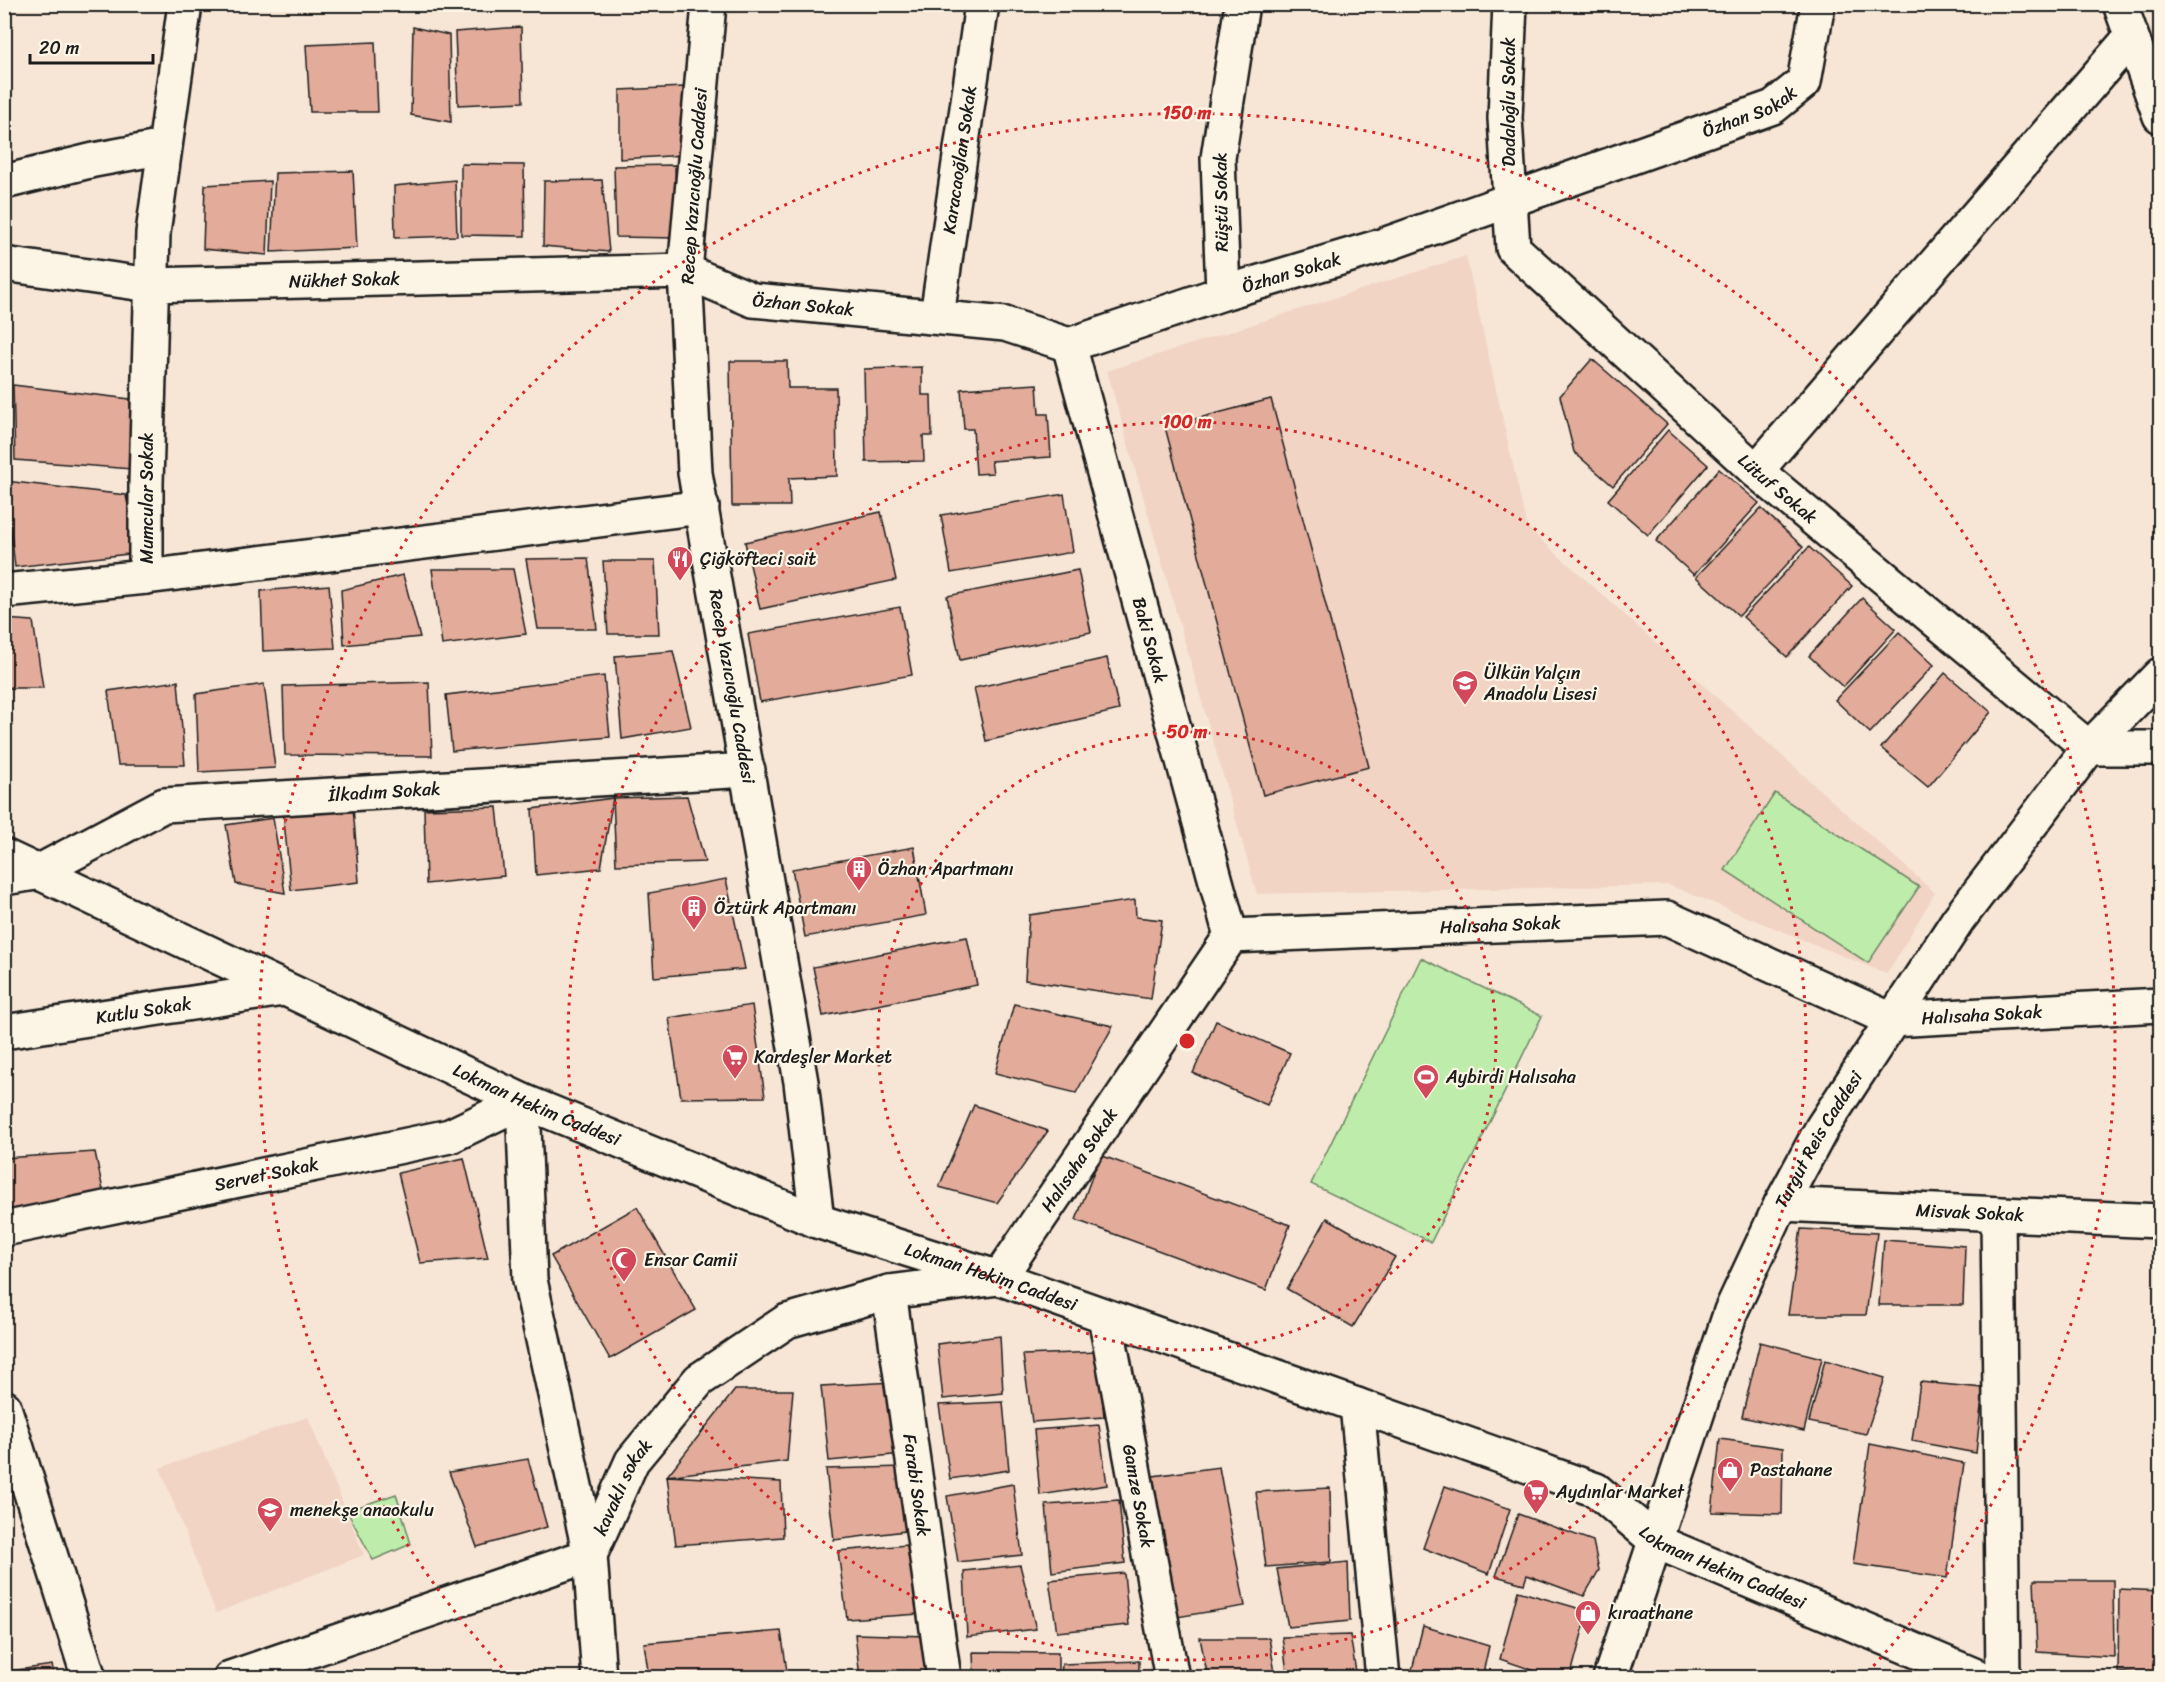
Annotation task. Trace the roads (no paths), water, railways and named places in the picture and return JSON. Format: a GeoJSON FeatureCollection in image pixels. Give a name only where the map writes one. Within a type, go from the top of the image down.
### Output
{"type":"FeatureCollection","features":[{"type":"Feature","properties":{"kind":"street","name":"Mumcular Sokak"},"geometry":{"type":"LineString","coordinates":[[185,4],[153,233],[146,483],[146,577],[702,507]]}},
{"type":"Feature","properties":{"kind":"street","name":"Recep Yazıcıoğlu Caddesi"},"geometry":{"type":"LineString","coordinates":[[709,4],[685,272],[695,473],[801,1082],[817,1221]]}},
{"type":"Feature","properties":{"kind":"street","name":"Karacaoğlan Sokak"},"geometry":{"type":"LineString","coordinates":[[937,316],[982,4]]}},
{"type":"Feature","properties":{"kind":"street","name":"Rüştü Sokak"},"geometry":{"type":"LineString","coordinates":[[1223,293],[1218,158],[1242,4]]}},
{"type":"Feature","properties":{"kind":"street","name":"Dadaloğlu Sokak"},"geometry":{"type":"LineString","coordinates":[[1510,4],[1505,118],[1510,199]]}},
{"type":"Feature","properties":{"kind":"street","name":"Özhan Sokak"},"geometry":{"type":"LineString","coordinates":[[685,272],[753,300],[1005,324],[1069,345],[1223,293],[1381,246],[1773,107],[1804,82],[1818,4]]}},
{"type":"Feature","properties":{"kind":"street"},"geometry":{"type":"LineString","coordinates":[[2120,4],[2159,112]]}},
{"type":"Feature","properties":{"kind":"street"},"geometry":{"type":"LineString","coordinates":[[1756,471],[2132,37]]}},
{"type":"Feature","properties":{"kind":"street"},"geometry":{"type":"LineString","coordinates":[[4,182],[94,160],[164,147]]}},
{"type":"Feature","properties":{"kind":"street","name":"Lütuf Sokak"},"geometry":{"type":"LineString","coordinates":[[1510,199],[1513,248],[1756,471],[2089,748]]}},
{"type":"Feature","properties":{"kind":"street","name":"Nükhet Sokak"},"geometry":{"type":"LineString","coordinates":[[4,264],[151,285],[685,272]]}},
{"type":"Feature","properties":{"kind":"street","name":"Baki Sokak"},"geometry":{"type":"LineString","coordinates":[[1069,345],[1231,936]]}},
{"type":"Feature","properties":{"kind":"street"},"geometry":{"type":"LineString","coordinates":[[4,591],[146,577]]}},
{"type":"Feature","properties":{"kind":"street","name":"Turgut Reis Caddesi"},"geometry":{"type":"LineString","coordinates":[[1610,1677],[1657,1542],[1731,1311],[1780,1204],[1822,1128],[1958,920],[2089,748],[2160,675]]}},
{"type":"Feature","properties":{"kind":"street"},"geometry":{"type":"LineString","coordinates":[[2089,748],[2160,748]]}},
{"type":"Feature","properties":{"kind":"street","name":"İlkadım Sokak"},"geometry":{"type":"LineString","coordinates":[[20,875],[164,805],[748,770]]}},
{"type":"Feature","properties":{"kind":"street","name":"Lokman Hekim Caddesi"},"geometry":{"type":"LineString","coordinates":[[4,856],[20,875],[283,989],[523,1101],[817,1221],[999,1278],[1596,1490],[1657,1542],[1973,1676]]}},
{"type":"Feature","properties":{"kind":"street","name":"Halısaha Sokak"},"geometry":{"type":"LineString","coordinates":[[999,1278],[1231,936],[1667,918],[1892,1020],[2160,1005]]}},
{"type":"Feature","properties":{"kind":"street","name":"Kutlu Sokak"},"geometry":{"type":"LineString","coordinates":[[4,1032],[283,989]]}},
{"type":"Feature","properties":{"kind":"street"},"geometry":{"type":"LineString","coordinates":[[523,1101],[530,1280],[590,1555],[599,1677]]}},
{"type":"Feature","properties":{"kind":"street","name":"Servet Sokak"},"geometry":{"type":"LineString","coordinates":[[4,1229],[450,1136],[523,1101]]}},
{"type":"Feature","properties":{"kind":"street","name":"Misvak Sokak"},"geometry":{"type":"LineString","coordinates":[[1780,1204],[2160,1221]]}},
{"type":"Feature","properties":{"kind":"street"},"geometry":{"type":"LineString","coordinates":[[1998,1214],[2003,1677]]}},
{"type":"Feature","properties":{"kind":"street","name":"kavaklı sokak"},"geometry":{"type":"LineString","coordinates":[[231,1677],[590,1555],[632,1461],[699,1380],[787,1321],[889,1292],[999,1278]]}},
{"type":"Feature","properties":{"kind":"street","name":"Farabi Sokak"},"geometry":{"type":"LineString","coordinates":[[889,1292],[944,1677]]}},
{"type":"Feature","properties":{"kind":"street","name":"Gamze Sokak"},"geometry":{"type":"LineString","coordinates":[[1105,1316],[1172,1677]]}},
{"type":"Feature","properties":{"kind":"street"},"geometry":{"type":"LineString","coordinates":[[1357,1405],[1383,1677]]}},
{"type":"Feature","properties":{"kind":"street"},"geometry":{"type":"LineString","coordinates":[[4,1407],[15,1477],[89,1677]]}},
{"type":"Feature","properties":{"kind":"place","name":"Çiğköfteci sait"},"geometry":{"type":"Point","coordinates":[680,582]}},
{"type":"Feature","properties":{"kind":"place","name":"Ülkün Yalçın Anadolu Lisesi"},"geometry":{"type":"Point","coordinates":[1465,706]}},
{"type":"Feature","properties":{"kind":"place","name":"Özhan Apartmanı"},"geometry":{"type":"Point","coordinates":[859,892]}},
{"type":"Feature","properties":{"kind":"place","name":"Öztürk Apartmanı"},"geometry":{"type":"Point","coordinates":[694,931]}},
{"type":"Feature","properties":{"kind":"place","name":"Kardeşler Market"},"geometry":{"type":"Point","coordinates":[735,1080]}},
{"type":"Feature","properties":{"kind":"place","name":"Aybirdi Halısaha"},"geometry":{"type":"Point","coordinates":[1426,1100]}},
{"type":"Feature","properties":{"kind":"place","name":"Ensar Camii"},"geometry":{"type":"Point","coordinates":[624,1283]}},
{"type":"Feature","properties":{"kind":"place","name":"Pastahane"},"geometry":{"type":"Point","coordinates":[1730,1493]}},
{"type":"Feature","properties":{"kind":"place","name":"Aydınlar Market"},"geometry":{"type":"Point","coordinates":[1536,1515]}},
{"type":"Feature","properties":{"kind":"place","name":"menekşe anaokulu"},"geometry":{"type":"Point","coordinates":[270,1533]}},
{"type":"Feature","properties":{"kind":"place","name":"kıraathane"},"geometry":{"type":"Point","coordinates":[1588,1636]}}]}
